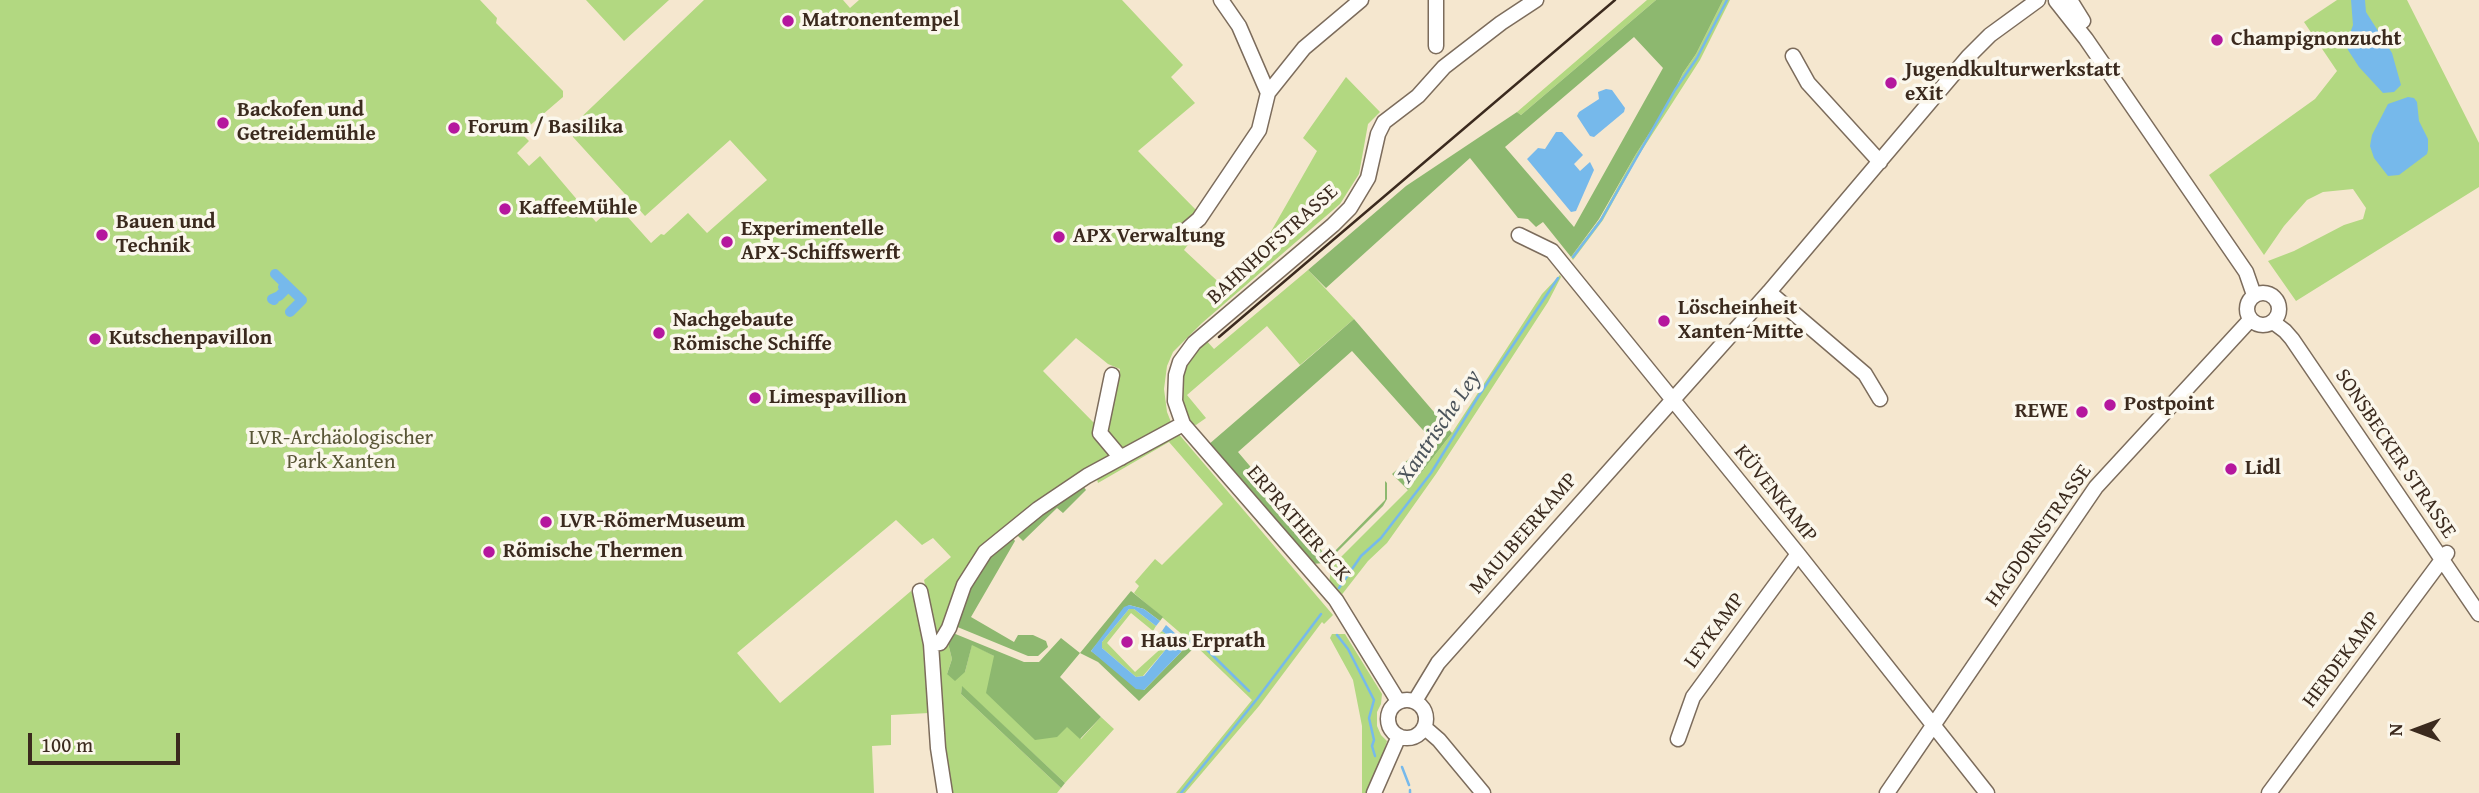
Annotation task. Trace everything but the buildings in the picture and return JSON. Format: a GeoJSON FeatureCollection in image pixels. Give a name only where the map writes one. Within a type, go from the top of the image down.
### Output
{"type":"FeatureCollection","features":[{"type":"Feature","properties":{"kind":"street"},"geometry":{"type":"LineString","coordinates":[[1221,0],[1239,26],[1268,93]]}},
{"type":"Feature","properties":{"kind":"street"},"geometry":{"type":"LineString","coordinates":[[1180,236],[1199,219],[1259,131],[1268,93],[1304,48],[1361,0]]}},
{"type":"Feature","properties":{"kind":"street"},"geometry":{"type":"LineString","coordinates":[[1436,0],[1436,46]]}},
{"type":"Feature","properties":{"kind":"street","name":"BAHNHOFSTRASSE"},"geometry":{"type":"LineString","coordinates":[[1175,375],[1180,362],[1194,343],[1333,226],[1350,208],[1368,178],[1377,134],[1384,122],[1418,96],[1444,67],[1536,0]]}},
{"type":"Feature","properties":{"kind":"street","name":"MAULBEERKAMP"},"geometry":{"type":"LineString","coordinates":[[1415,701],[1438,663],[1769,292],[1978,47],[2007,21],[2038,0]]}},
{"type":"Feature","properties":{"kind":"street","name":"SONSBECKER STRASSE"},"geometry":{"type":"LineString","coordinates":[[2059,0],[2256,272],[2259,294],[2271,295],[2277,300],[2279,307],[2276,319],[2292,325],[2444,556],[2479,614]]}},
{"type":"Feature","properties":{"kind":"street"},"geometry":{"type":"LineString","coordinates":[[1793,56],[1808,83],[1880,162]]}},
{"type":"Feature","properties":{"kind":"street","name":"KÜVENKAMP"},"geometry":{"type":"LineString","coordinates":[[1519,235],[1552,251],[1798,554],[1987,793]]}},
{"type":"Feature","properties":{"kind":"street"},"geometry":{"type":"LineString","coordinates":[[1769,292],[1865,374],[1880,399]]}},
{"type":"Feature","properties":{"kind":"street"},"geometry":{"type":"LineString","coordinates":[[2259,294],[2247,307],[2250,320],[2261,326],[2276,319]]}},
{"type":"Feature","properties":{"kind":"street","name":"HAGDORNSTRASSE"},"geometry":{"type":"LineString","coordinates":[[1934,725],[2096,487],[2250,320]]}},
{"type":"Feature","properties":{"kind":"street"},"geometry":{"type":"LineString","coordinates":[[1112,375],[1100,433],[1121,458]]}},
{"type":"Feature","properties":{"kind":"street","name":"ERPRATHER ECK"},"geometry":{"type":"LineString","coordinates":[[1175,375],[1175,401],[1184,424],[1336,600],[1398,701]]}},
{"type":"Feature","properties":{"kind":"street"},"geometry":{"type":"LineString","coordinates":[[931,644],[940,643],[949,628],[964,584],[985,552],[1038,509],[1087,477],[1184,424]]}},
{"type":"Feature","properties":{"kind":"street","name":"LEYKAMP"},"geometry":{"type":"LineString","coordinates":[[1678,739],[1693,697],[1798,554]]}},
{"type":"Feature","properties":{"kind":"street","name":"SONSBECKER STRASSE"},"geometry":{"type":"LineString","coordinates":[[2444,556],[2479,598]]}},
{"type":"Feature","properties":{"kind":"street","name":"HERDEKAMP"},"geometry":{"type":"LineString","coordinates":[[2269,793],[2444,556]]}},
{"type":"Feature","properties":{"kind":"street"},"geometry":{"type":"LineString","coordinates":[[920,591],[931,644],[938,748],[945,793]]}},
{"type":"Feature","properties":{"kind":"street"},"geometry":{"type":"LineString","coordinates":[[1398,701],[1415,701],[1425,712],[1424,727],[1414,736],[1399,736],[1389,726],[1387,719],[1392,706],[1398,701]]}},
{"type":"Feature","properties":{"kind":"street"},"geometry":{"type":"LineString","coordinates":[[1887,793],[1934,725]]}},
{"type":"Feature","properties":{"kind":"street"},"geometry":{"type":"LineString","coordinates":[[1424,727],[1440,740],[1483,793]]}},
{"type":"Feature","properties":{"kind":"street"},"geometry":{"type":"LineString","coordinates":[[1374,793],[1399,736]]}},
{"type":"Feature","properties":{"kind":"green space","name":"LVR-Archäologischer Park Xanten"},"geometry":{"type":"Polygon","coordinates":[[[0,0],[480,0],[497,18],[496,23],[563,91],[563,97],[527,128],[523,125],[518,130],[529,141],[517,153],[529,166],[540,156],[596,222],[616,204],[651,243],[688,213],[707,233],[767,180],[730,140],[645,216],[573,137],[572,126],[704,0],[843,0],[850,8],[859,0],[1122,0],[1183,65],[1171,77],[1195,103],[1138,151],[1197,211],[1209,216],[1184,250],[1226,289],[1253,263],[1317,151],[1303,138],[1346,77],[1380,112],[1368,124],[1359,174],[1340,204],[1202,323],[1173,352],[1167,366],[1164,389],[1167,412],[1173,427],[1121,454],[1103,433],[1120,369],[1108,364],[1076,338],[1043,371],[1095,424],[1113,455],[1020,517],[939,637],[936,635],[924,580],[951,557],[933,538],[922,545],[896,520],[737,653],[780,703],[911,591],[923,637],[929,713],[891,715],[891,745],[872,746],[874,793],[0,793],[0,0]]]}},
{"type":"Feature","properties":{"kind":"green space"},"geometry":{"type":"Polygon","coordinates":[[[586,0],[669,0],[624,41],[586,0]]]}},
{"type":"Feature","properties":{"kind":"green space"},"geometry":{"type":"Polygon","coordinates":[[[1647,0],[1656,0],[1521,115],[1517,112],[1647,0]]]}},
{"type":"Feature","properties":{"kind":"green space"},"geometry":{"type":"Polygon","coordinates":[[[1656,0],[1723,0],[1668,104],[1599,219],[1571,257],[1543,222],[1536,227],[1528,219],[1518,218],[1470,158],[1326,288],[1308,270],[1406,186],[1517,112],[1521,115],[1656,0]],[[1634,37],[1505,147],[1574,227],[1663,68],[1634,37]]]}},
{"type":"Feature","properties":{"kind":"green space"},"geometry":{"type":"Polygon","coordinates":[[[1723,0],[1730,0],[1700,60],[1637,158],[1603,220],[1573,260],[1571,257],[1600,219],[1668,104],[1723,0]]]}},
{"type":"Feature","properties":{"kind":"green space"},"geometry":{"type":"Polygon","coordinates":[[[2337,0],[2407,0],[2479,143],[2479,187],[2296,301],[2268,261],[2344,225],[2363,219],[2366,208],[2353,189],[2323,192],[2307,200],[2284,226],[2264,255],[2209,175],[2315,99],[2337,71],[2304,22],[2337,0]]]}},
{"type":"Feature","properties":{"kind":"green space"},"geometry":{"type":"Polygon","coordinates":[[[1308,270],[1354,319],[1300,365],[1267,326],[1187,395],[1206,418],[1196,425],[1188,423],[1181,410],[1180,376],[1186,359],[1205,339],[1214,349],[1308,270]]]}},
{"type":"Feature","properties":{"kind":"green space"},"geometry":{"type":"Polygon","coordinates":[[[1560,275],[1548,302],[1436,474],[1387,543],[1368,561],[1340,597],[1329,585],[1331,567],[1408,490],[1452,433],[1542,294],[1560,275]]]}},
{"type":"Feature","properties":{"kind":"green space"},"geometry":{"type":"Polygon","coordinates":[[[1354,319],[1452,433],[1408,490],[1392,474],[1431,439],[1352,351],[1238,452],[1328,558],[1385,500],[1385,481],[1387,483],[1387,499],[1383,506],[1326,563],[1310,564],[1208,445],[1354,319]]]}},
{"type":"Feature","properties":{"kind":"green space"},"geometry":{"type":"Polygon","coordinates":[[[1177,432],[1333,615],[1324,624],[1322,622],[1259,706],[1185,793],[1176,793],[1252,700],[1196,646],[1184,645],[1181,641],[1185,637],[1134,593],[1139,586],[1135,582],[1155,559],[1162,565],[1223,504],[1169,442],[1098,483],[1096,476],[1177,432]]]}},
{"type":"Feature","properties":{"kind":"green space"},"geometry":{"type":"Polygon","coordinates":[[[1081,483],[1086,490],[1063,513],[1057,508],[1023,541],[1015,533],[1081,483]]]}},
{"type":"Feature","properties":{"kind":"green space"},"geometry":{"type":"Polygon","coordinates":[[[1012,537],[1015,541],[971,617],[1014,642],[1018,635],[1033,635],[1046,641],[1048,647],[1038,656],[1028,656],[955,626],[965,592],[984,560],[1012,537]]]}},
{"type":"Feature","properties":{"kind":"green space"},"geometry":{"type":"Polygon","coordinates":[[[1131,591],[1163,617],[1160,621],[1144,609],[1129,605],[1091,651],[1144,690],[1181,652],[1184,645],[1196,646],[1139,701],[1098,662],[1080,653],[1131,591]]]}},
{"type":"Feature","properties":{"kind":"green space"},"geometry":{"type":"Polygon","coordinates":[[[1129,609],[1134,609],[1156,626],[1153,631],[1131,613],[1107,643],[1135,672],[1167,643],[1158,635],[1162,631],[1170,637],[1171,643],[1143,676],[1136,677],[1102,648],[1102,642],[1129,609]]]}},
{"type":"Feature","properties":{"kind":"green space"},"geometry":{"type":"Polygon","coordinates":[[[953,633],[1024,662],[1039,662],[1061,638],[1080,653],[1060,677],[1101,717],[1080,739],[1067,727],[1057,737],[1035,740],[986,693],[994,656],[972,645],[965,672],[955,681],[947,674],[952,659],[948,643],[953,633]]]}},
{"type":"Feature","properties":{"kind":"green space"},"geometry":{"type":"Polygon","coordinates":[[[1332,634],[1345,634],[1382,694],[1377,712],[1377,726],[1387,741],[1368,793],[1362,793],[1362,726],[1353,680],[1330,638],[1332,634]]]}},
{"type":"Feature","properties":{"kind":"green space"},"geometry":{"type":"Polygon","coordinates":[[[948,643],[952,659],[947,674],[965,672],[972,644],[994,656],[1081,739],[1101,717],[1114,729],[1065,783],[962,687],[961,694],[1061,788],[1057,793],[948,793],[936,653],[948,643]]]}},
{"type":"Feature","properties":{"kind":"green space"},"geometry":{"type":"Polygon","coordinates":[[[962,686],[1065,783],[1061,788],[961,694],[962,686]]]}},
{"type":"Feature","properties":{"kind":"water"},"geometry":{"type":"Polygon","coordinates":[[[2351,0],[2365,0],[2366,12],[2392,53],[2401,85],[2394,92],[2383,93],[2359,67],[2348,50],[2346,45],[2353,25],[2351,0]]]}},
{"type":"Feature","properties":{"kind":"water"},"geometry":{"type":"Polygon","coordinates":[[[1612,90],[1625,108],[1624,112],[1594,137],[1590,136],[1577,116],[1599,99],[1598,92],[1612,90]]]}},
{"type":"Feature","properties":{"kind":"water"},"geometry":{"type":"Polygon","coordinates":[[[2408,97],[2417,102],[2419,121],[2428,139],[2427,154],[2399,175],[2388,176],[2374,158],[2370,146],[2372,135],[2388,104],[2408,97]]]}},
{"type":"Feature","properties":{"kind":"water"},"geometry":{"type":"Polygon","coordinates":[[[1556,132],[1562,132],[1583,155],[1574,164],[1580,171],[1590,162],[1594,170],[1576,211],[1571,212],[1527,159],[1538,148],[1545,149],[1556,132]]]}},
{"type":"Feature","properties":{"kind":"water"},"geometry":{"type":"Polygon","coordinates":[[[1129,605],[1144,609],[1160,621],[1156,626],[1134,609],[1129,609],[1102,642],[1102,648],[1136,677],[1144,676],[1171,643],[1170,637],[1162,631],[1166,625],[1184,645],[1181,652],[1144,690],[1136,689],[1091,651],[1124,607],[1129,605]]]}},
{"type":"Feature","properties":{"kind":"waterway","name":"Xantrische Ley"},"geometry":{"type":"LineString","coordinates":[[1573,257],[1601,220],[1675,90],[1697,58],[1727,0]]}},
{"type":"Feature","properties":{"kind":"waterway"},"geometry":{"type":"LineString","coordinates":[[275,274],[302,300],[290,312]]}},
{"type":"Feature","properties":{"kind":"waterway","name":"Xantrische Ley"},"geometry":{"type":"LineString","coordinates":[[1339,588],[1361,556],[1381,538],[1431,473],[1558,278]]}},
{"type":"Feature","properties":{"kind":"waterway"},"geometry":{"type":"LineString","coordinates":[[274,300],[272,299],[285,290],[285,284]]}},
{"type":"Feature","properties":{"kind":"waterway","name":"Xantrische Ley"},"geometry":{"type":"LineString","coordinates":[[1181,793],[1321,614]]}},
{"type":"Feature","properties":{"kind":"waterway"},"geometry":{"type":"LineString","coordinates":[[1337,635],[1348,649],[1374,700],[1369,718],[1375,756]]}},
{"type":"Feature","properties":{"kind":"waterway"},"geometry":{"type":"LineString","coordinates":[[1182,644],[1197,640],[1249,691]]}},
{"type":"Feature","properties":{"kind":"waterway"},"geometry":{"type":"LineString","coordinates":[[1402,767],[1409,785]]}},
{"type":"Feature","properties":{"kind":"railway"},"geometry":{"type":"LineString","coordinates":[[1219,337],[1615,0]]}},
{"type":"Feature","properties":{"kind":"place","name":"Matronentempel"},"geometry":{"type":"Point","coordinates":[788,21]}},
{"type":"Feature","properties":{"kind":"place","name":"Champignonzucht"},"geometry":{"type":"Point","coordinates":[2217,40]}},
{"type":"Feature","properties":{"kind":"place","name":"Jugendkulturwerkstatt eXit"},"geometry":{"type":"Point","coordinates":[1891,83]}},
{"type":"Feature","properties":{"kind":"place","name":"Backofen und Getreidemühle"},"geometry":{"type":"Point","coordinates":[223,123]}},
{"type":"Feature","properties":{"kind":"place","name":"Forum / Basilika"},"geometry":{"type":"Point","coordinates":[454,128]}},
{"type":"Feature","properties":{"kind":"place","name":"KaffeeMühle"},"geometry":{"type":"Point","coordinates":[505,209]}},
{"type":"Feature","properties":{"kind":"place","name":"Bauen und Technik"},"geometry":{"type":"Point","coordinates":[102,235]}},
{"type":"Feature","properties":{"kind":"place","name":"APX Verwaltung"},"geometry":{"type":"Point","coordinates":[1059,237]}},
{"type":"Feature","properties":{"kind":"place","name":"Experimentelle APX-Schiffswerft"},"geometry":{"type":"Point","coordinates":[727,242]}},
{"type":"Feature","properties":{"kind":"place","name":"Löscheinheit Xanten-Mitte"},"geometry":{"type":"Point","coordinates":[1664,321]}},
{"type":"Feature","properties":{"kind":"place","name":"Nachgebaute Römische Schiffe"},"geometry":{"type":"Point","coordinates":[659,333]}},
{"type":"Feature","properties":{"kind":"place","name":"Kutschenpavillon"},"geometry":{"type":"Point","coordinates":[95,339]}},
{"type":"Feature","properties":{"kind":"place","name":"Limespavillion"},"geometry":{"type":"Point","coordinates":[755,398]}},
{"type":"Feature","properties":{"kind":"place","name":"Postpoint"},"geometry":{"type":"Point","coordinates":[2110,405]}},
{"type":"Feature","properties":{"kind":"place","name":"REWE"},"geometry":{"type":"Point","coordinates":[2082,412]}},
{"type":"Feature","properties":{"kind":"place","name":"Lidl"},"geometry":{"type":"Point","coordinates":[2231,469]}},
{"type":"Feature","properties":{"kind":"place","name":"LVR-RömerMuseum"},"geometry":{"type":"Point","coordinates":[546,522]}},
{"type":"Feature","properties":{"kind":"place","name":"Römische Thermen"},"geometry":{"type":"Point","coordinates":[489,552]}},
{"type":"Feature","properties":{"kind":"place","name":"Haus Erprath"},"geometry":{"type":"Point","coordinates":[1127,642]}}]}
